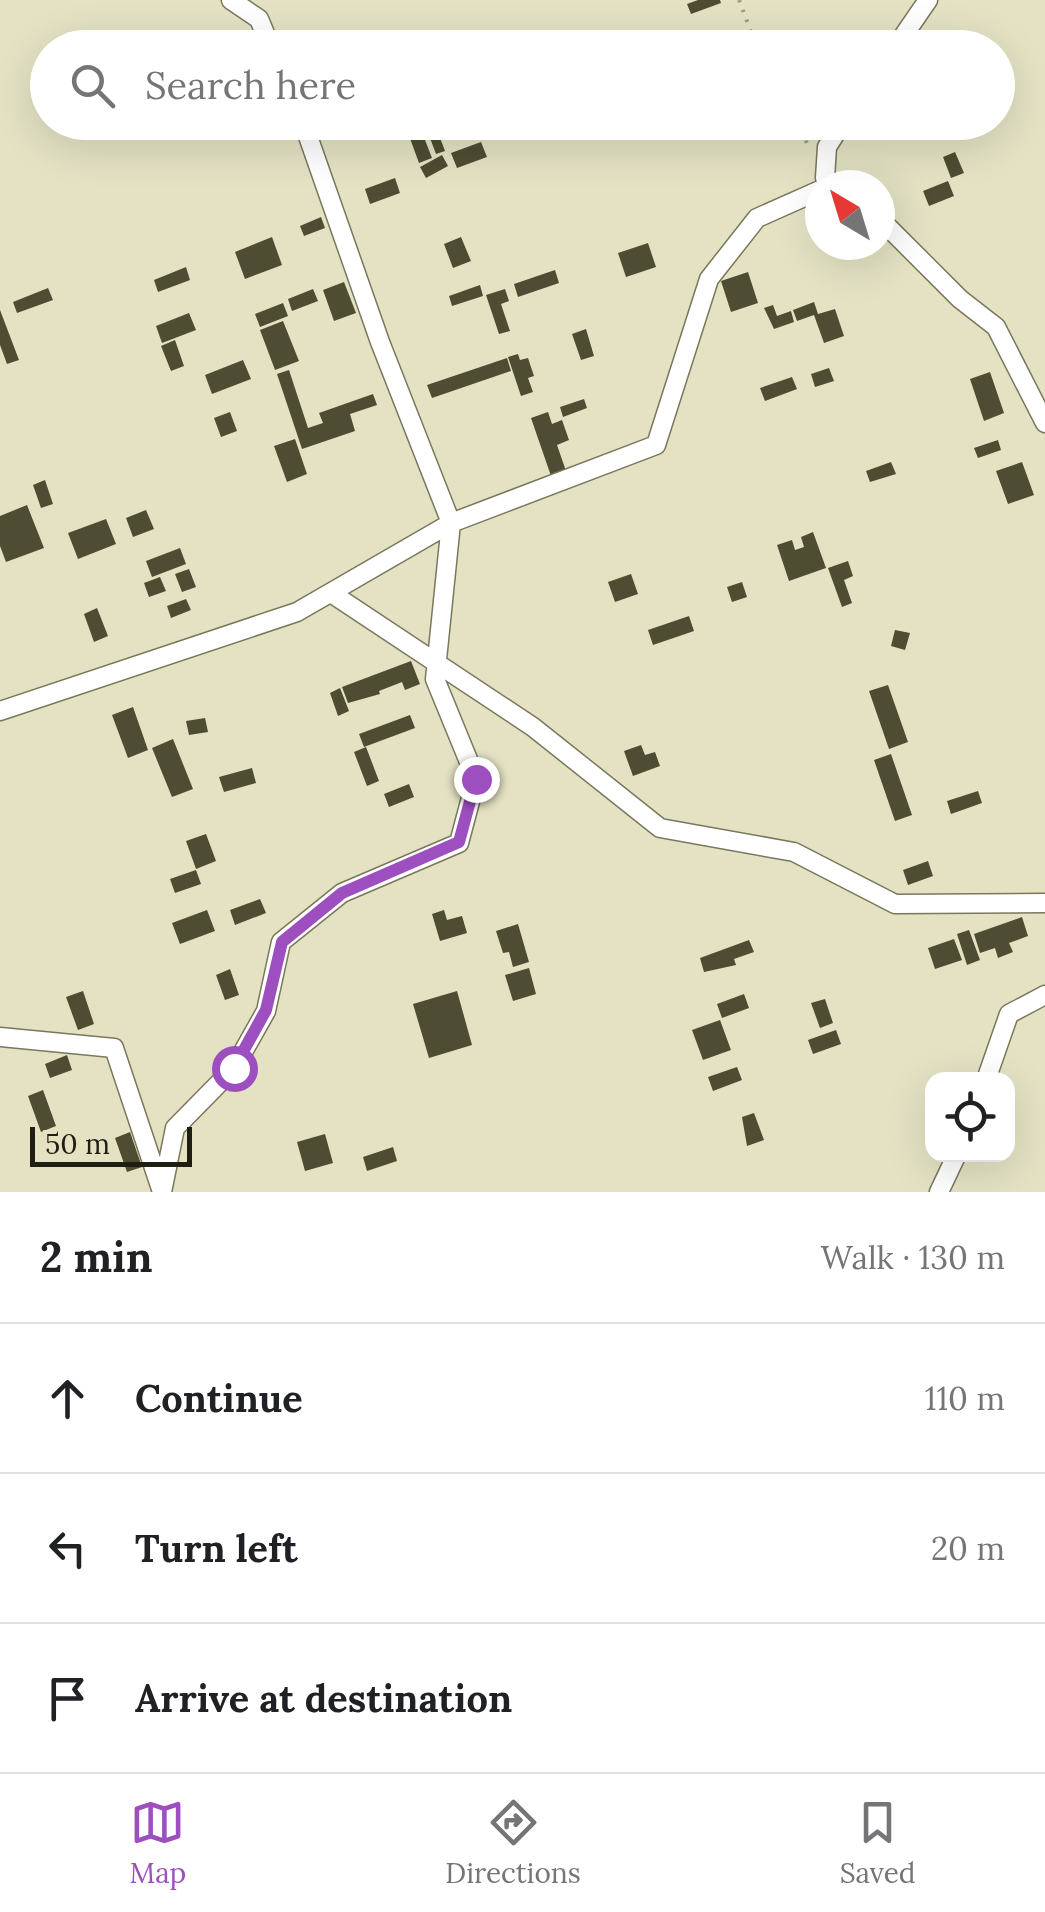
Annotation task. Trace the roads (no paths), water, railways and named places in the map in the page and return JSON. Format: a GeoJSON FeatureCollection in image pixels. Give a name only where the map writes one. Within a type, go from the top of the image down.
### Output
{"type":"FeatureCollection","features":[{"type":"Feature","properties":{"kind":"street"},"geometry":{"type":"LineString","coordinates":[[231,0],[259,19],[264,30]]}},
{"type":"Feature","properties":{"kind":"street"},"geometry":{"type":"LineString","coordinates":[[907,30],[928,0]]}},
{"type":"Feature","properties":{"kind":"street"},"geometry":{"type":"LineString","coordinates":[[0,1037],[114,1048],[162,1192],[175,1128],[234,1068],[266,1010],[282,942],[342,893],[459,842],[476,779],[435,680],[451,523],[380,342],[309,140]]}},
{"type":"Feature","properties":{"kind":"street"},"geometry":{"type":"LineString","coordinates":[[824,170],[832,140]]}},
{"type":"Feature","properties":{"kind":"street"},"geometry":{"type":"LineString","coordinates":[[0,711],[297,612],[451,523],[656,446],[709,280],[757,218],[805,193]]}},
{"type":"Feature","properties":{"kind":"street"},"geometry":{"type":"LineString","coordinates":[[895,234],[960,299],[996,328],[1045,423]]}},
{"type":"Feature","properties":{"kind":"street"},"geometry":{"type":"LineString","coordinates":[[331,592],[532,728],[660,828],[794,852],[895,904],[1045,903]]}},
{"type":"Feature","properties":{"kind":"street"},"geometry":{"type":"LineString","coordinates":[[989,1072],[1008,1014],[1045,996]]}},
{"type":"Feature","properties":{"kind":"street"},"geometry":{"type":"LineString","coordinates":[[939,1192],[953,1162]]}}]}
